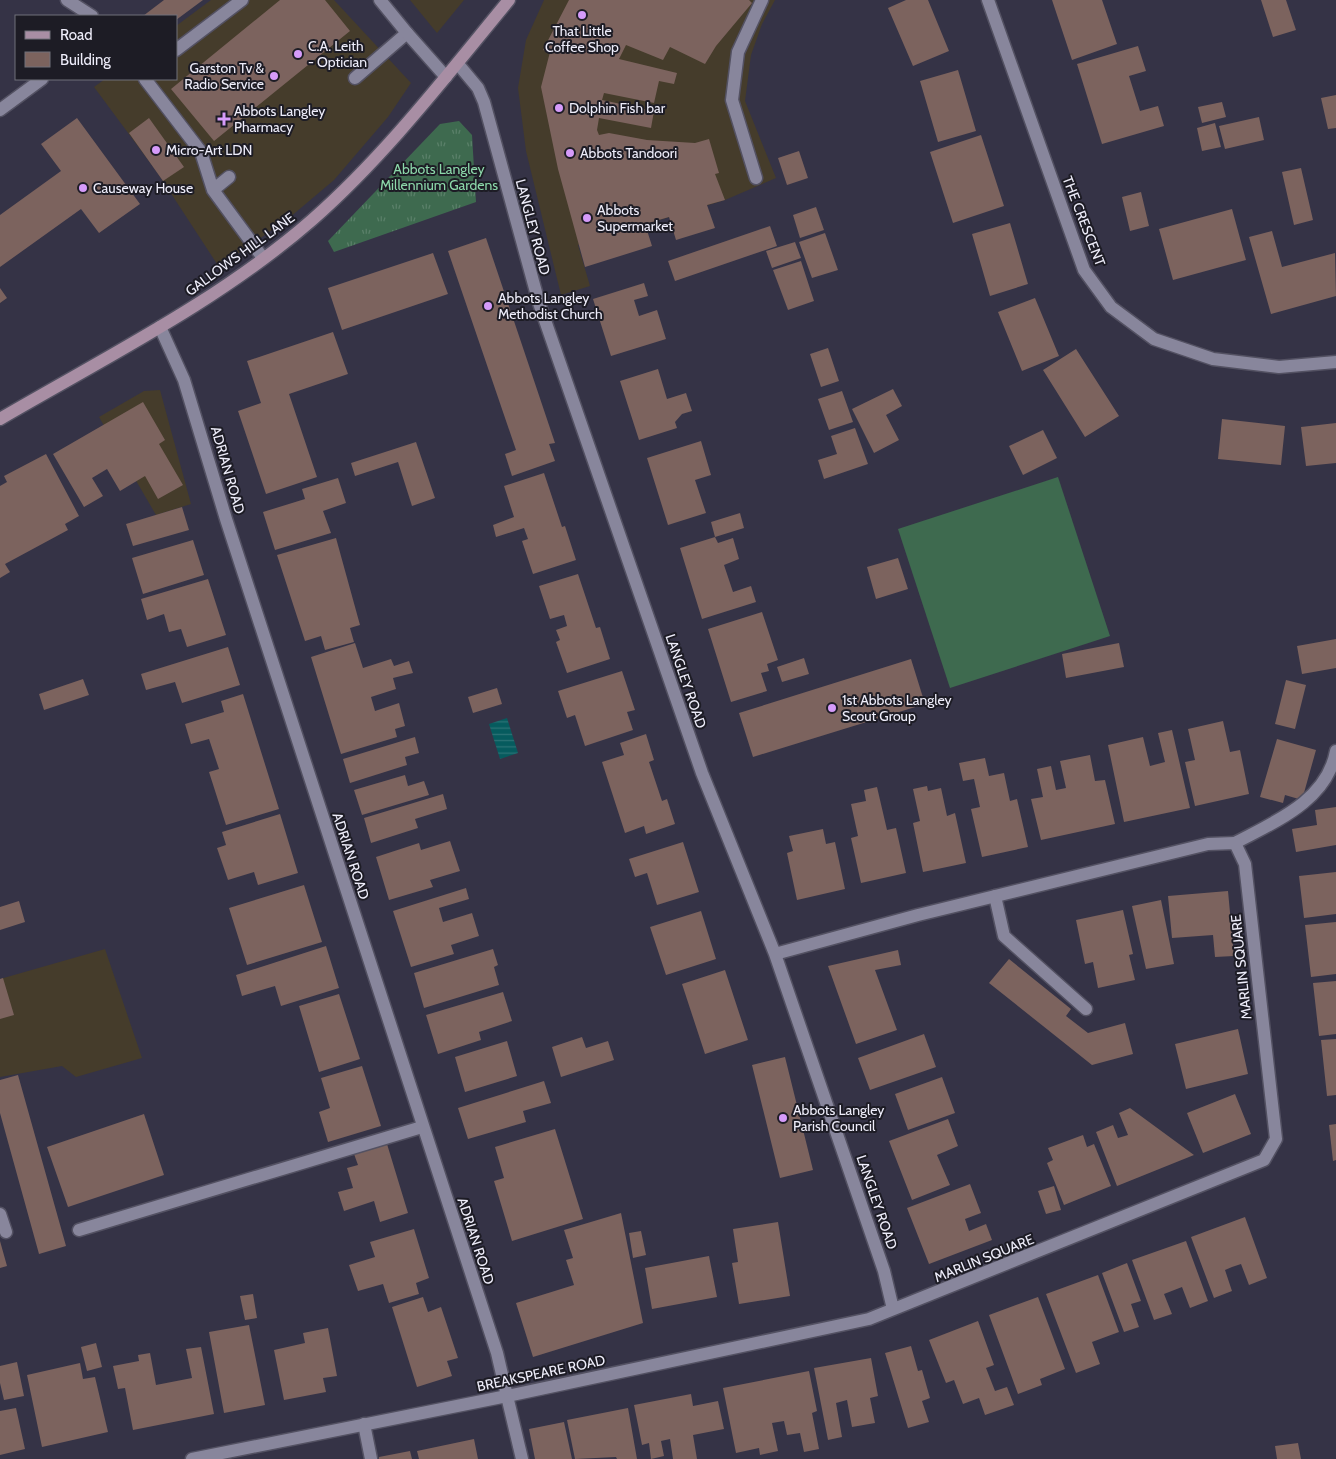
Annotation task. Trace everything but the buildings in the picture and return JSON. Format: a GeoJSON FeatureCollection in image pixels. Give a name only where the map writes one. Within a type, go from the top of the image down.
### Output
{"type":"FeatureCollection","features":[{"type":"Feature","properties":{"kind":"street"},"geometry":{"type":"LineString","coordinates":[[67,0],[90,15]]}},
{"type":"Feature","properties":{"kind":"street"},"geometry":{"type":"LineString","coordinates":[[178,48],[242,0]]}},
{"type":"Feature","properties":{"kind":"street"},"geometry":{"type":"LineString","coordinates":[[380,0],[406,34],[446,77]]}},
{"type":"Feature","properties":{"kind":"street","name":"GALLOWS HILL LANE"},"geometry":{"type":"LineString","coordinates":[[0,419],[160,327],[263,258],[311,221],[350,186],[458,64],[509,0]]}},
{"type":"Feature","properties":{"kind":"street"},"geometry":{"type":"LineString","coordinates":[[756,178],[732,100],[738,52],[762,0]]}},
{"type":"Feature","properties":{"kind":"street","name":"THE CRESCENT"},"geometry":{"type":"LineString","coordinates":[[988,0],[1084,270],[1111,307],[1154,339],[1213,358],[1279,367],[1336,362]]}},
{"type":"Feature","properties":{"kind":"street"},"geometry":{"type":"LineString","coordinates":[[355,78],[406,34]]}},
{"type":"Feature","properties":{"kind":"street","name":"LANGLEY ROAD"},"geometry":{"type":"LineString","coordinates":[[458,64],[478,88],[484,102],[539,303],[702,773],[775,954],[884,1271],[893,1308]]}},
{"type":"Feature","properties":{"kind":"street"},"geometry":{"type":"LineString","coordinates":[[0,110],[41,80]]}},
{"type":"Feature","properties":{"kind":"street"},"geometry":{"type":"LineString","coordinates":[[146,80],[201,152],[213,190],[263,258]]}},
{"type":"Feature","properties":{"kind":"street"},"geometry":{"type":"LineString","coordinates":[[213,190],[229,177]]}},
{"type":"Feature","properties":{"kind":"street","name":"ADRIAN ROAD"},"geometry":{"type":"LineString","coordinates":[[160,327],[184,380],[229,528],[422,1127],[497,1353],[522,1459]]}},
{"type":"Feature","properties":{"kind":"street"},"geometry":{"type":"LineString","coordinates":[[775,954],[995,896],[1208,844],[1234,843],[1293,813],[1320,786],[1334,766],[1336,751]]}},
{"type":"Feature","properties":{"kind":"street","name":"MARLIN SQUARE"},"geometry":{"type":"LineString","coordinates":[[893,1308],[917,1301],[1264,1160],[1276,1139],[1245,864],[1234,843]]}},
{"type":"Feature","properties":{"kind":"street"},"geometry":{"type":"LineString","coordinates":[[995,896],[1004,936],[1086,1009]]}},
{"type":"Feature","properties":{"kind":"street"},"geometry":{"type":"LineString","coordinates":[[78,1230],[422,1127]]}},
{"type":"Feature","properties":{"kind":"street"},"geometry":{"type":"LineString","coordinates":[[0,1214],[6,1232]]}},
{"type":"Feature","properties":{"kind":"street","name":"BREAKSPEARE ROAD"},"geometry":{"type":"LineString","coordinates":[[192,1459],[507,1396],[869,1319],[893,1308]]}},
{"type":"Feature","properties":{"kind":"street"},"geometry":{"type":"LineString","coordinates":[[364,1424],[371,1459]]}},
{"type":"Feature","properties":{"kind":"shaded area"},"geometry":{"type":"Polygon","coordinates":[[[211,0],[334,0],[411,83],[388,117],[334,180],[289,218],[219,267],[157,172],[94,87],[104,80],[178,80],[178,25],[211,0]]]}},
{"type":"Feature","properties":{"kind":"shaded area"},"geometry":{"type":"Polygon","coordinates":[[[410,0],[464,0],[437,33],[410,0]]]}},
{"type":"Feature","properties":{"kind":"shaded area"},"geometry":{"type":"Polygon","coordinates":[[[544,0],[775,0],[762,24],[751,55],[745,101],[776,178],[725,200],[578,245],[590,286],[561,295],[526,151],[518,88],[526,40],[544,0]]]}},
{"type":"Feature","properties":{"kind":"shaded area"},"geometry":{"type":"Polygon","coordinates":[[[160,390],[191,504],[156,515],[99,417],[144,391],[160,390]]]}},
{"type":"Feature","properties":{"kind":"shaded area"},"geometry":{"type":"Polygon","coordinates":[[[507,718],[518,753],[500,759],[489,724],[507,718]]]}},
{"type":"Feature","properties":{"kind":"shaded area"},"geometry":{"type":"Polygon","coordinates":[[[105,949],[142,1058],[76,1077],[62,1066],[0,1077],[0,979],[105,949]]]}},
{"type":"Feature","properties":{"kind":"green space","name":"Abbots Langley Millennium Gardens"},"geometry":{"type":"Polygon","coordinates":[[[459,121],[472,135],[476,202],[334,252],[328,241],[440,124],[459,121]]]}},
{"type":"Feature","properties":{"kind":"green space"},"geometry":{"type":"Polygon","coordinates":[[[1058,477],[1110,636],[950,688],[898,529],[1058,477]]]}},
{"type":"Feature","properties":{"kind":"place","name":"That Little Coffee Shop"},"geometry":{"type":"Point","coordinates":[582,15]}},
{"type":"Feature","properties":{"kind":"place","name":"C.A. Leith - Optician"},"geometry":{"type":"Point","coordinates":[298,54]}},
{"type":"Feature","properties":{"kind":"place","name":"Garston Tv & Radio Service"},"geometry":{"type":"Point","coordinates":[274,76]}},
{"type":"Feature","properties":{"kind":"place","name":"Dolphin Fish bar"},"geometry":{"type":"Point","coordinates":[559,108]}},
{"type":"Feature","properties":{"kind":"place","name":"Abbots Langley Pharmacy"},"geometry":{"type":"Point","coordinates":[224,119]}},
{"type":"Feature","properties":{"kind":"place","name":"Micro-Art LDN"},"geometry":{"type":"Point","coordinates":[156,150]}},
{"type":"Feature","properties":{"kind":"place","name":"Abbots Tandoori"},"geometry":{"type":"Point","coordinates":[570,153]}},
{"type":"Feature","properties":{"kind":"place","name":"Causeway House"},"geometry":{"type":"Point","coordinates":[83,188]}},
{"type":"Feature","properties":{"kind":"place","name":"Abbots Supermarket"},"geometry":{"type":"Point","coordinates":[587,218]}},
{"type":"Feature","properties":{"kind":"place","name":"Abbots Langley Methodist Church"},"geometry":{"type":"Point","coordinates":[488,306]}},
{"type":"Feature","properties":{"kind":"place","name":"1st Abbots Langley Scout Group"},"geometry":{"type":"Point","coordinates":[832,708]}},
{"type":"Feature","properties":{"kind":"place","name":"Abbots Langley Parish Council"},"geometry":{"type":"Point","coordinates":[783,1118]}}]}
